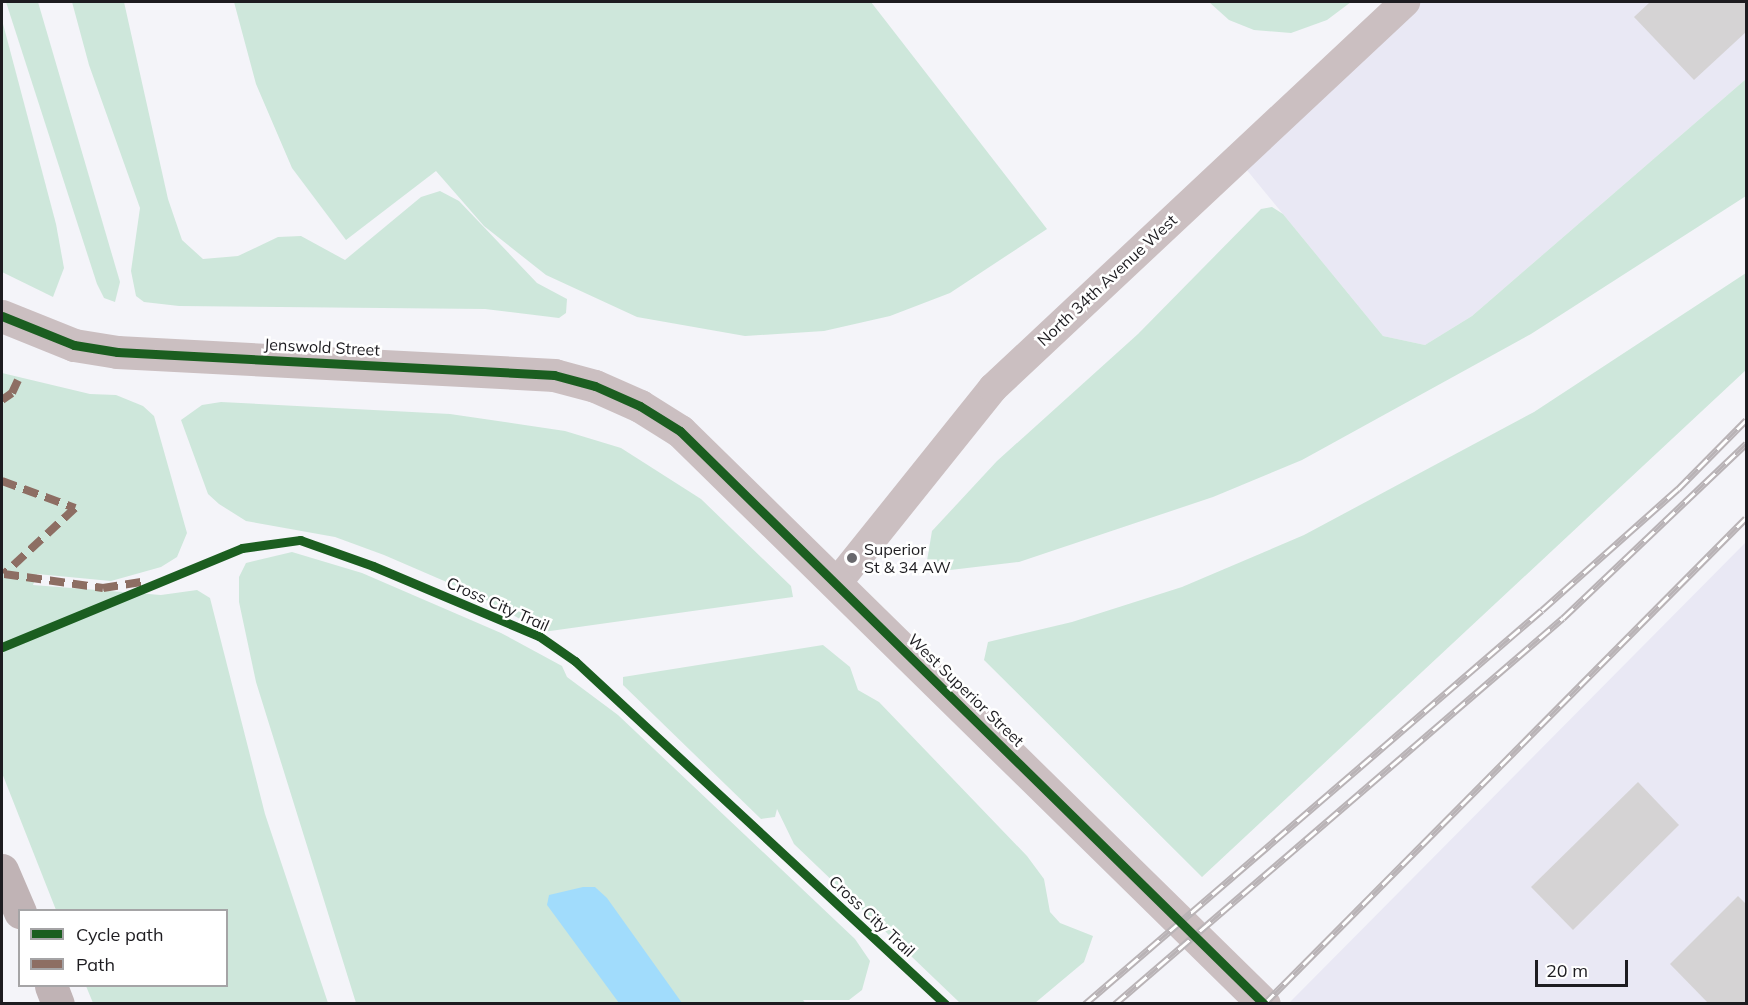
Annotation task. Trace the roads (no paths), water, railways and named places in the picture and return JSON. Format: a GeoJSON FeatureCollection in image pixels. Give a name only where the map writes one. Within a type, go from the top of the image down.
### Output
{"type":"FeatureCollection","features":[{"type":"Feature","properties":{"kind":"highway"},"geometry":{"type":"LineString","coordinates":[[2,870],[19,909]]}},
{"type":"Feature","properties":{"kind":"highway"},"geometry":{"type":"LineString","coordinates":[[51,987],[58,1004]]}},
{"type":"Feature","properties":{"kind":"street","name":"North 34th Avenue West"},"geometry":{"type":"LineString","coordinates":[[836,584],[993,388],[1405,2]]}},
{"type":"Feature","properties":{"kind":"street","name":"Jenswold Street"},"geometry":{"type":"LineString","coordinates":[[2,316],[74,345],[117,352],[554,375],[595,386],[640,406]]}},
{"type":"Feature","properties":{"kind":"street","name":"West Superior Street"},"geometry":{"type":"LineString","coordinates":[[640,406],[680,431],[1264,1004]]}},
{"type":"Feature","properties":{"kind":"water"},"geometry":{"type":"Polygon","coordinates":[[[583,887],[595,887],[607,898],[682,1003],[619,1003],[547,905],[549,895],[583,887]]]}},
{"type":"Feature","properties":{"kind":"railway"},"geometry":{"type":"LineString","coordinates":[[1085,1004],[1542,610],[1678,489],[1746,420]]}},
{"type":"Feature","properties":{"kind":"railway"},"geometry":{"type":"LineString","coordinates":[[1115,1004],[1563,618],[1746,444]]}},
{"type":"Feature","properties":{"kind":"railway"},"geometry":{"type":"LineString","coordinates":[[1264,1004],[1746,518]]}},
{"type":"Feature","properties":{"kind":"place","name":"Superior St & 34 AW"},"geometry":{"type":"Point","coordinates":[852,558]}}]}
